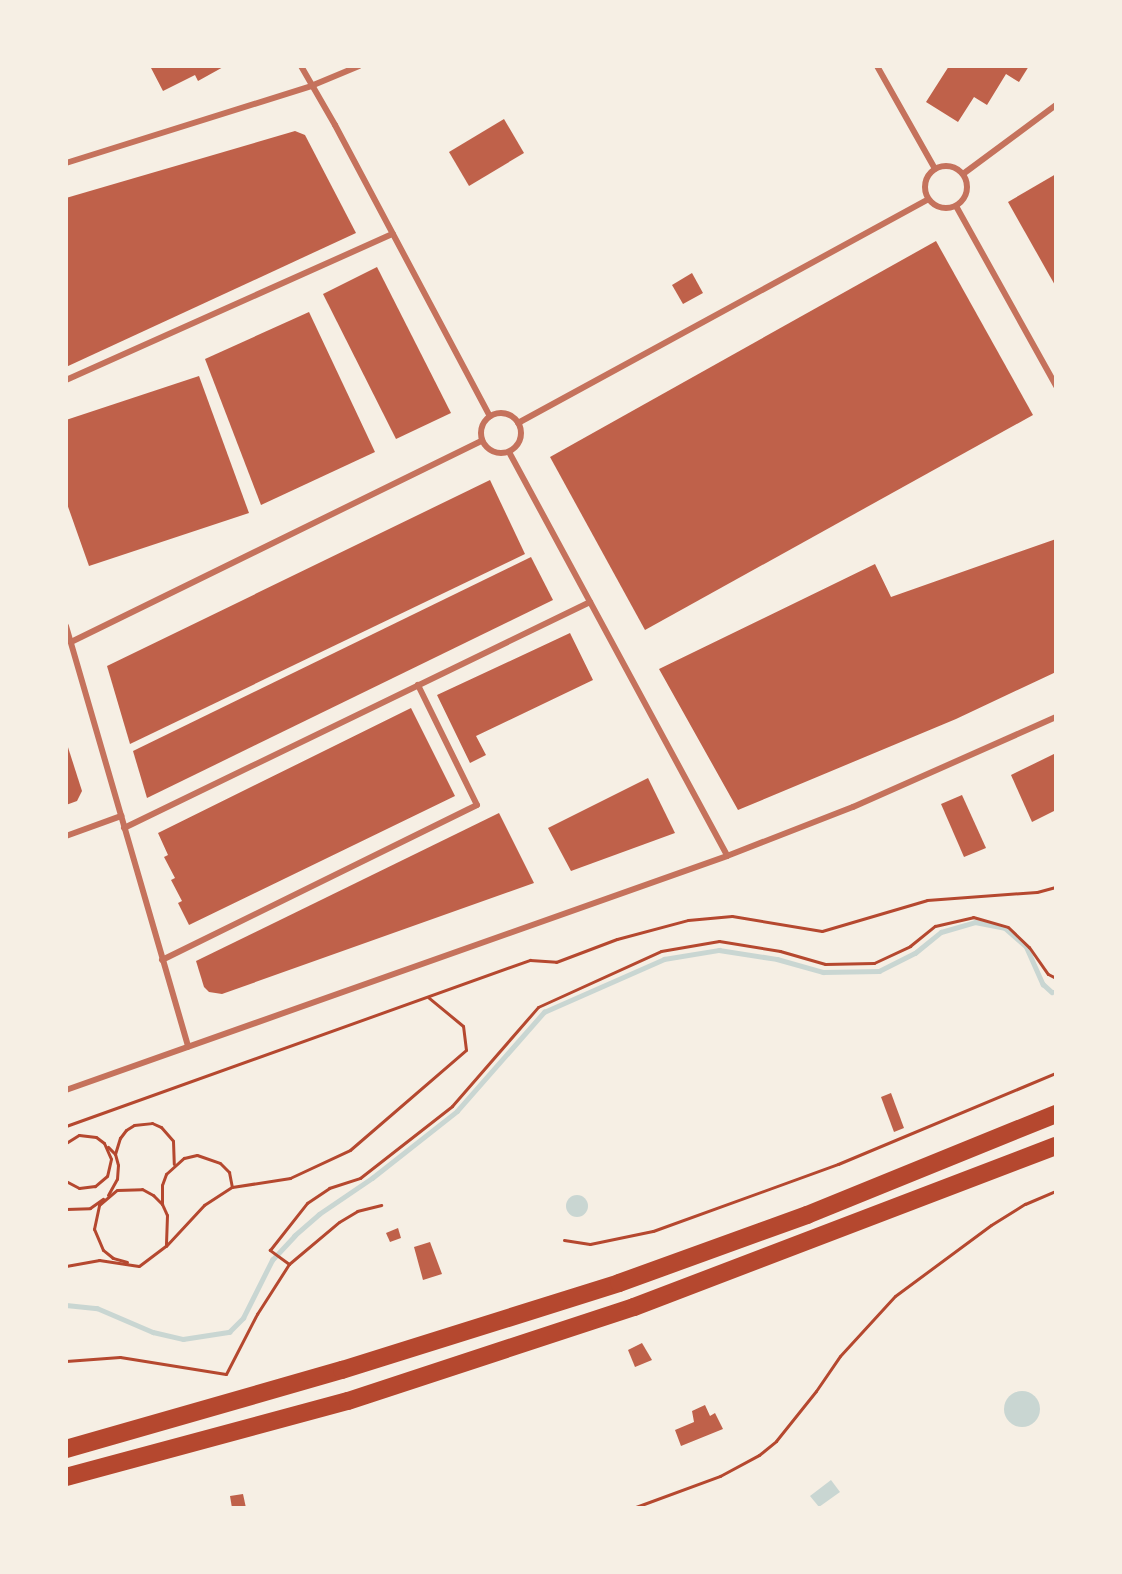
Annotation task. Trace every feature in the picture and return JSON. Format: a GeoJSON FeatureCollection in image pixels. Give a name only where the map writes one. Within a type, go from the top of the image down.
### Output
{"type":"FeatureCollection","features":[{"type":"Feature","properties":{"kind":"highway"},"geometry":{"type":"LineString","coordinates":[[66,1449],[342,1370],[619,1283],[807,1215],[1056,1114]]}},
{"type":"Feature","properties":{"kind":"highway"},"geometry":{"type":"LineString","coordinates":[[66,1477],[348,1401],[634,1307],[1056,1146]]}},
{"type":"Feature","properties":{"kind":"street"},"geometry":{"type":"LineString","coordinates":[[301,66],[490,416]]}},
{"type":"Feature","properties":{"kind":"street"},"geometry":{"type":"LineString","coordinates":[[66,163],[311,86],[358,66]]}},
{"type":"Feature","properties":{"kind":"street"},"geometry":{"type":"LineString","coordinates":[[877,66],[935,169]]}},
{"type":"Feature","properties":{"kind":"street"},"geometry":{"type":"LineString","coordinates":[[963,174],[1056,105]]}},
{"type":"Feature","properties":{"kind":"street"},"geometry":{"type":"LineString","coordinates":[[950,166],[963,174],[967,182],[967,192],[956,206],[940,208],[928,199],[926,181],[935,169],[950,166]]}},
{"type":"Feature","properties":{"kind":"street"},"geometry":{"type":"LineString","coordinates":[[518,423],[928,199]]}},
{"type":"Feature","properties":{"kind":"street"},"geometry":{"type":"LineString","coordinates":[[956,206],[1056,386]]}},
{"type":"Feature","properties":{"kind":"street"},"geometry":{"type":"LineString","coordinates":[[66,380],[393,234]]}},
{"type":"Feature","properties":{"kind":"street"},"geometry":{"type":"LineString","coordinates":[[506,414],[518,423],[521,432],[519,441],[509,452],[493,452],[482,441],[481,429],[490,416],[506,414]]}},
{"type":"Feature","properties":{"kind":"street"},"geometry":{"type":"LineString","coordinates":[[71,642],[482,441]]}},
{"type":"Feature","properties":{"kind":"street"},"geometry":{"type":"LineString","coordinates":[[509,452],[727,856]]}},
{"type":"Feature","properties":{"kind":"street"},"geometry":{"type":"LineString","coordinates":[[124,828],[590,602]]}},
{"type":"Feature","properties":{"kind":"street"},"geometry":{"type":"LineString","coordinates":[[66,626],[188,1047]]}},
{"type":"Feature","properties":{"kind":"street"},"geometry":{"type":"LineString","coordinates":[[162,960],[477,805],[418,685]]}},
{"type":"Feature","properties":{"kind":"street"},"geometry":{"type":"LineString","coordinates":[[66,1090],[727,856],[863,802],[1056,717]]}},
{"type":"Feature","properties":{"kind":"street"},"geometry":{"type":"LineString","coordinates":[[66,836],[121,816]]}},
{"type":"Feature","properties":{"kind":"path"},"geometry":{"type":"LineString","coordinates":[[66,1126],[530,960],[556,962],[617,939],[688,920],[732,916],[822,932],[927,900],[1037,892],[1056,887]]}},
{"type":"Feature","properties":{"kind":"path"},"geometry":{"type":"LineString","coordinates":[[290,1263],[270,1250],[307,1203],[329,1188],[360,1178],[452,1106],[538,1007],[661,951],[719,941],[780,951],[825,964],[874,963],[910,946],[935,926],[973,917],[1008,927],[1029,947],[1048,974],[1056,978]]}},
{"type":"Feature","properties":{"kind":"path"},"geometry":{"type":"LineString","coordinates":[[66,1266],[99,1260],[139,1266],[166,1246],[204,1205],[232,1187],[290,1178],[350,1150],[466,1050],[463,1026],[428,997]]}},
{"type":"Feature","properties":{"kind":"path"},"geometry":{"type":"LineString","coordinates":[[564,1240],[590,1244],[653,1232],[838,1164],[1056,1072]]}},
{"type":"Feature","properties":{"kind":"path"},"geometry":{"type":"LineString","coordinates":[[139,1266],[113,1258],[97,1240],[94,1217],[117,1179],[116,1154],[120,1138],[134,1125],[152,1123],[161,1126],[173,1141],[174,1164],[162,1185],[162,1204],[167,1222],[166,1246]]}},
{"type":"Feature","properties":{"kind":"path"},"geometry":{"type":"LineString","coordinates":[[66,1143],[79,1135],[88,1135],[104,1143],[116,1154]]}},
{"type":"Feature","properties":{"kind":"path"},"geometry":{"type":"LineString","coordinates":[[66,1181],[79,1188],[94,1186],[101,1182],[111,1167],[111,1158],[104,1143]]}},
{"type":"Feature","properties":{"kind":"path"},"geometry":{"type":"LineString","coordinates":[[174,1164],[196,1155],[209,1157],[229,1172],[232,1187]]}},
{"type":"Feature","properties":{"kind":"path"},"geometry":{"type":"LineString","coordinates":[[66,1209],[90,1208],[107,1196],[129,1188],[142,1189],[162,1204]]}},
{"type":"Feature","properties":{"kind":"path"},"geometry":{"type":"LineString","coordinates":[[633,1508],[720,1476],[759,1455],[790,1425],[840,1356],[895,1296],[991,1225],[1025,1204],[1056,1191]]}},
{"type":"Feature","properties":{"kind":"path"},"geometry":{"type":"LineString","coordinates":[[66,1361],[120,1357],[226,1374],[257,1314],[290,1263],[339,1222],[357,1211],[381,1205]]}},
{"type":"Feature","properties":{"kind":"shaded area"},"geometry":{"type":"Polygon","coordinates":[[[577,1195],[585,1198],[588,1206],[585,1214],[577,1217],[569,1214],[566,1206],[569,1198],[577,1195]]]}},
{"type":"Feature","properties":{"kind":"shaded area"},"geometry":{"type":"Polygon","coordinates":[[[1022,1391],[1035,1396],[1040,1409],[1035,1422],[1022,1427],[1009,1422],[1004,1409],[1009,1396],[1022,1391]]]}},
{"type":"Feature","properties":{"kind":"shaded area"},"geometry":{"type":"Polygon","coordinates":[[[831,1480],[840,1492],[819,1507],[810,1496],[831,1480]]]}},
{"type":"Feature","properties":{"kind":"building"},"geometry":{"type":"Polygon","coordinates":[[[150,66],[225,66],[198,81],[195,75],[163,91],[150,66]]]}},
{"type":"Feature","properties":{"kind":"building"},"geometry":{"type":"Polygon","coordinates":[[[949,66],[1029,66],[1019,82],[1006,74],[987,105],[974,97],[958,122],[926,102],[949,66]]]}},
{"type":"Feature","properties":{"kind":"building"},"geometry":{"type":"Polygon","coordinates":[[[504,119],[524,153],[469,186],[449,152],[504,119]]]}},
{"type":"Feature","properties":{"kind":"building"},"geometry":{"type":"Polygon","coordinates":[[[295,131],[305,135],[356,233],[66,367],[66,198],[295,131]]]}},
{"type":"Feature","properties":{"kind":"building"},"geometry":{"type":"Polygon","coordinates":[[[1056,174],[1056,287],[1008,202],[1056,174]]]}},
{"type":"Feature","properties":{"kind":"building"},"geometry":{"type":"Polygon","coordinates":[[[936,241],[1033,415],[645,630],[550,457],[936,241]]]}},
{"type":"Feature","properties":{"kind":"building"},"geometry":{"type":"Polygon","coordinates":[[[377,267],[451,413],[396,439],[323,294],[377,267]]]}},
{"type":"Feature","properties":{"kind":"building"},"geometry":{"type":"Polygon","coordinates":[[[692,273],[703,293],[683,304],[672,285],[692,273]]]}},
{"type":"Feature","properties":{"kind":"building"},"geometry":{"type":"Polygon","coordinates":[[[309,312],[375,452],[261,505],[205,359],[309,312]]]}},
{"type":"Feature","properties":{"kind":"building"},"geometry":{"type":"Polygon","coordinates":[[[199,376],[249,513],[89,566],[66,501],[66,420],[199,376]]]}},
{"type":"Feature","properties":{"kind":"building"},"geometry":{"type":"Polygon","coordinates":[[[490,480],[525,554],[130,744],[107,666],[490,480]]]}},
{"type":"Feature","properties":{"kind":"building"},"geometry":{"type":"Polygon","coordinates":[[[1056,539],[1056,672],[956,719],[738,810],[659,669],[875,564],[891,597],[1056,539]]]}},
{"type":"Feature","properties":{"kind":"building"},"geometry":{"type":"Polygon","coordinates":[[[531,557],[553,600],[147,798],[133,751],[531,557]]]}},
{"type":"Feature","properties":{"kind":"building"},"geometry":{"type":"Polygon","coordinates":[[[570,633],[593,680],[476,736],[486,755],[470,763],[437,695],[570,633]]]}},
{"type":"Feature","properties":{"kind":"building"},"geometry":{"type":"Polygon","coordinates":[[[411,708],[455,796],[189,925],[178,903],[182,901],[171,880],[175,878],[164,857],[168,855],[158,833],[411,708]]]}},
{"type":"Feature","properties":{"kind":"building"},"geometry":{"type":"Polygon","coordinates":[[[66,741],[82,791],[77,801],[66,805],[66,741]]]}},
{"type":"Feature","properties":{"kind":"building"},"geometry":{"type":"Polygon","coordinates":[[[1056,753],[1056,810],[1032,822],[1011,775],[1056,753]]]}},
{"type":"Feature","properties":{"kind":"building"},"geometry":{"type":"Polygon","coordinates":[[[648,778],[675,833],[571,871],[548,828],[648,778]]]}},
{"type":"Feature","properties":{"kind":"building"},"geometry":{"type":"Polygon","coordinates":[[[962,795],[986,848],[964,857],[941,804],[962,795]]]}},
{"type":"Feature","properties":{"kind":"building"},"geometry":{"type":"Polygon","coordinates":[[[499,813],[534,883],[222,994],[209,992],[204,987],[196,961],[499,813]]]}},
{"type":"Feature","properties":{"kind":"building"},"geometry":{"type":"Polygon","coordinates":[[[891,1093],[904,1128],[894,1132],[881,1097],[891,1093]]]}},
{"type":"Feature","properties":{"kind":"building"},"geometry":{"type":"Polygon","coordinates":[[[398,1228],[401,1238],[390,1242],[386,1233],[398,1228]]]}},
{"type":"Feature","properties":{"kind":"building"},"geometry":{"type":"Polygon","coordinates":[[[430,1242],[442,1274],[423,1280],[414,1247],[430,1242]]]}},
{"type":"Feature","properties":{"kind":"building"},"geometry":{"type":"Polygon","coordinates":[[[642,1343],[652,1360],[635,1367],[628,1350],[642,1343]]]}},
{"type":"Feature","properties":{"kind":"building"},"geometry":{"type":"Polygon","coordinates":[[[705,1405],[710,1416],[715,1413],[723,1429],[681,1446],[675,1430],[694,1422],[692,1411],[705,1405]]]}},
{"type":"Feature","properties":{"kind":"building"},"geometry":{"type":"Polygon","coordinates":[[[243,1494],[246,1508],[232,1508],[230,1496],[243,1494]]]}},
{"type":"Feature","properties":{"kind":"waterway"},"geometry":{"type":"LineString","coordinates":[[66,1305],[97,1308],[153,1332],[183,1339],[229,1332],[243,1318],[272,1260],[294,1236],[319,1214],[372,1178],[457,1111],[544,1012],[664,959],[719,950],[777,959],[823,972],[879,971],[915,953],[941,932],[975,922],[1005,928],[1026,946],[1043,984],[1052,992],[1056,992]]}}]}
